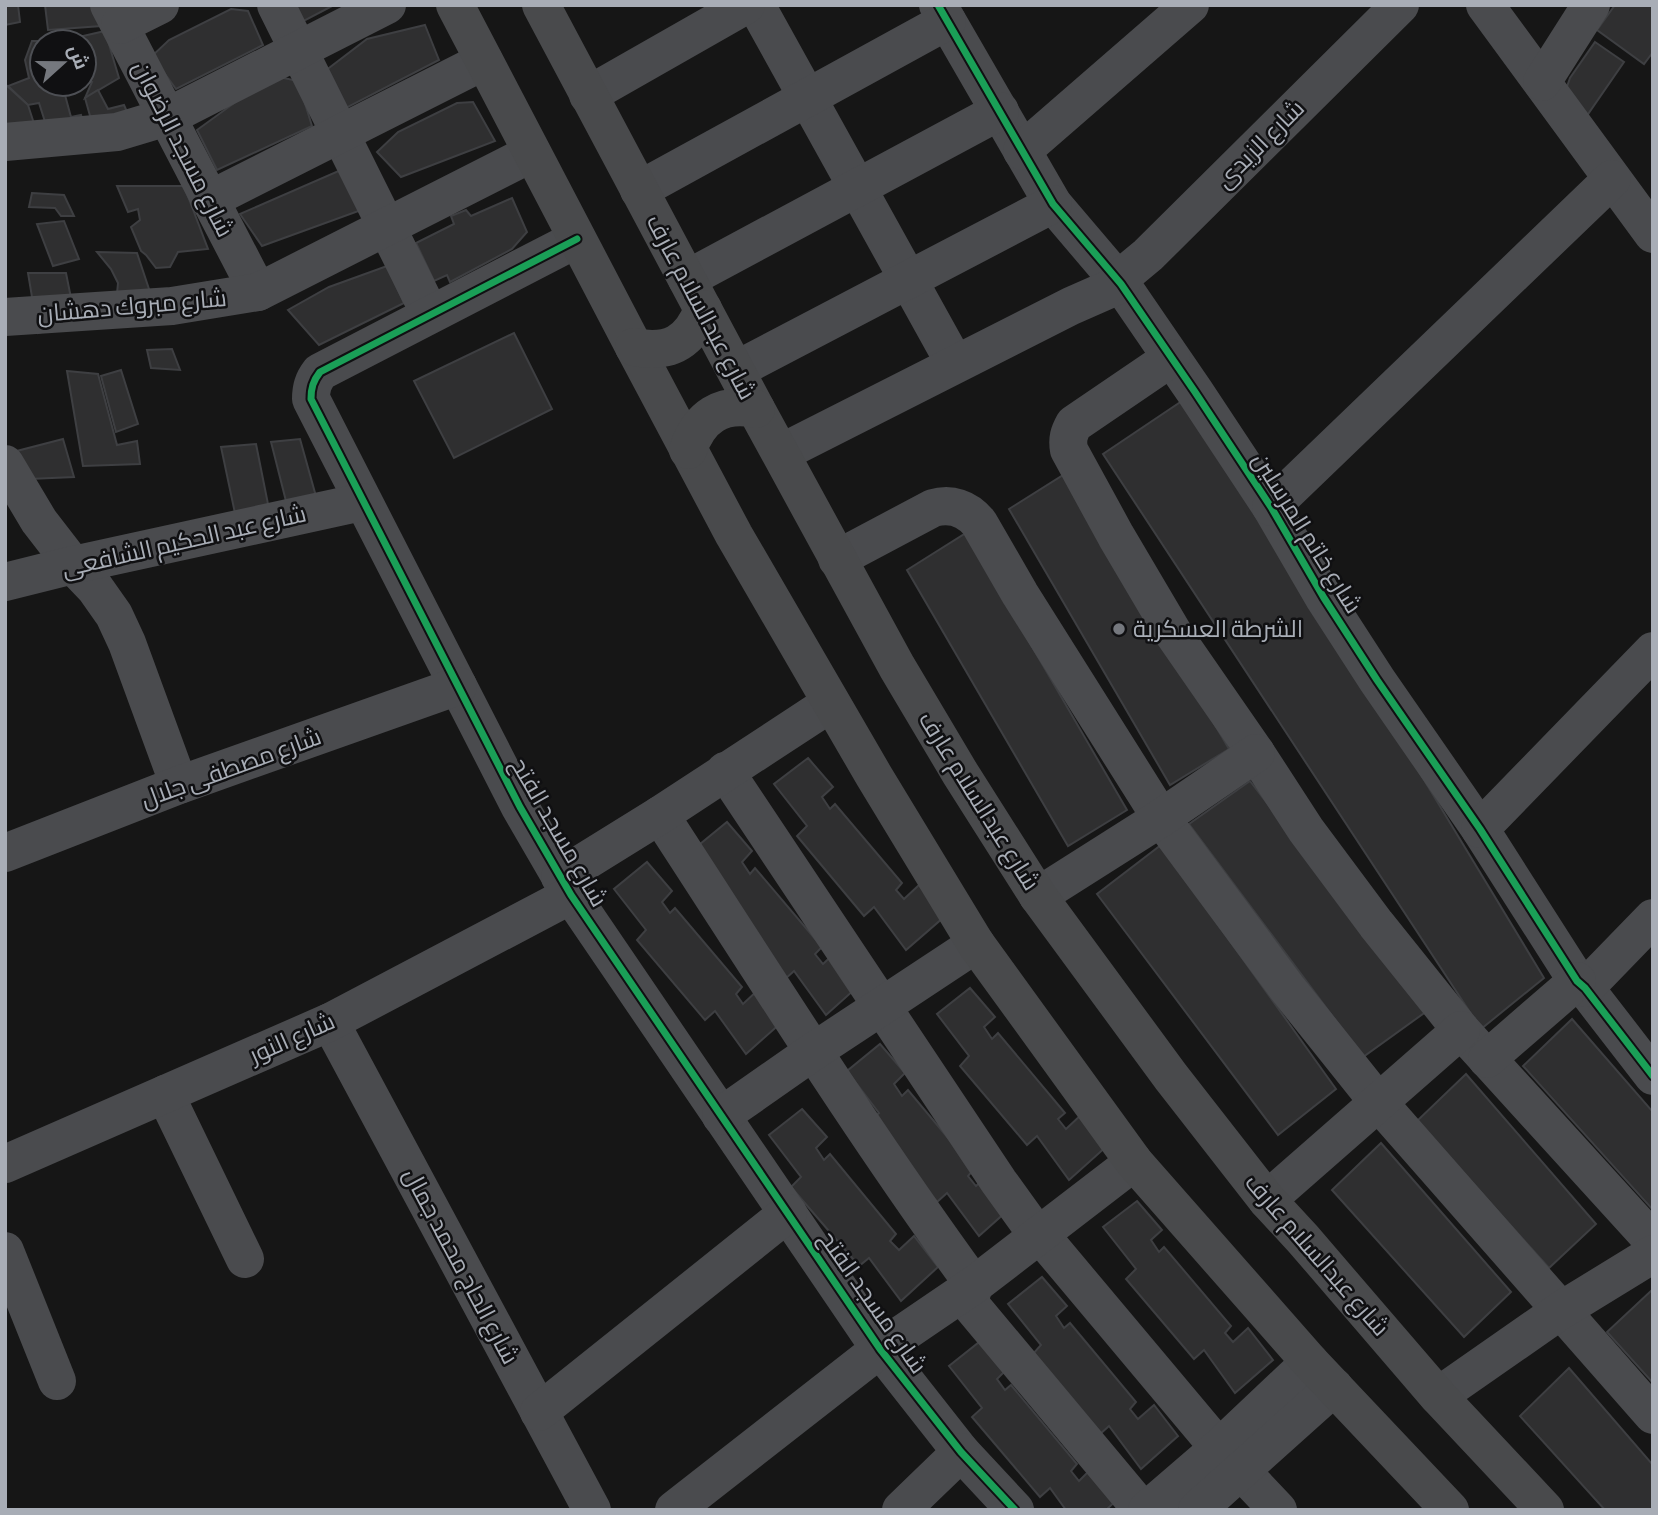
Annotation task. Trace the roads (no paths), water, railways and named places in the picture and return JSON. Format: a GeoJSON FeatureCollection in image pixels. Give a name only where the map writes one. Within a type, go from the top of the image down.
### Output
{"type":"FeatureCollection","features":[{"type":"Feature","properties":{"kind":"main road"},"geometry":{"type":"LineString","coordinates":[[455,5],[748,559],[976,944],[1134,1162],[1322,1375],[1450,1510]]}},
{"type":"Feature","properties":{"kind":"main road","name":"شارع عبدالسلام عارف"},"geometry":{"type":"LineString","coordinates":[[548,8],[589,96],[837,559],[960,773],[1038,896],[1171,1077],[1267,1200],[1438,1396],[1545,1510]]}},
{"type":"Feature","properties":{"kind":"main road"},"geometry":{"type":"LineString","coordinates":[[634,347],[663,349],[677,344],[688,335],[697,323],[695,294]]}},
{"type":"Feature","properties":{"kind":"main road"},"geometry":{"type":"LineString","coordinates":[[688,450],[693,436],[713,414],[741,406],[756,409]]}},
{"type":"Feature","properties":{"kind":"street"},"geometry":{"type":"LineString","coordinates":[[114,15],[160,5]]}},
{"type":"Feature","properties":{"kind":"street"},"geometry":{"type":"LineString","coordinates":[[276,5],[429,314]]}},
{"type":"Feature","properties":{"kind":"street"},"geometry":{"type":"LineString","coordinates":[[5,142],[117,132],[167,117],[387,5]]}},
{"type":"Feature","properties":{"kind":"street"},"geometry":{"type":"LineString","coordinates":[[589,96],[746,5]]}},
{"type":"Feature","properties":{"kind":"street"},"geometry":{"type":"LineString","coordinates":[[757,5],[955,364]]}},
{"type":"Feature","properties":{"kind":"street"},"geometry":{"type":"LineString","coordinates":[[1022,151],[1190,5]]}},
{"type":"Feature","properties":{"kind":"street","name":"شارع الزيدى"},"geometry":{"type":"LineString","coordinates":[[1121,284],[1124,275],[1148,255],[1400,5]]}},
{"type":"Feature","properties":{"kind":"street"},"geometry":{"type":"LineString","coordinates":[[1485,5],[1653,234]]}},
{"type":"Feature","properties":{"kind":"street"},"geometry":{"type":"LineString","coordinates":[[1542,82],[1591,5]]}},
{"type":"Feature","properties":{"kind":"street"},"geometry":{"type":"LineString","coordinates":[[639,190],[808,98],[943,13]]}},
{"type":"Feature","properties":{"kind":"street","name":"شارع خاتم المرسلين"},"geometry":{"type":"LineString","coordinates":[[943,13],[1053,204],[1121,284],[1271,506],[1324,598],[1377,680],[1480,829],[1581,984],[1653,1076]]}},
{"type":"Feature","properties":{"kind":"street","name":"شارع مسجد الرضوان"},"geometry":{"type":"LineString","coordinates":[[114,15],[258,292]]}},
{"type":"Feature","properties":{"kind":"street"},"geometry":{"type":"LineString","coordinates":[[209,200],[484,61]]}},
{"type":"Feature","properties":{"kind":"street"},"geometry":{"type":"LineString","coordinates":[[695,294],[858,188],[999,111]]}},
{"type":"Feature","properties":{"kind":"street","name":"شارع مبروك دهشان"},"geometry":{"type":"LineString","coordinates":[[5,317],[172,306],[258,292],[532,153]]}},
{"type":"Feature","properties":{"kind":"street"},"geometry":{"type":"LineString","coordinates":[[1271,506],[1612,179]]}},
{"type":"Feature","properties":{"kind":"street"},"geometry":{"type":"LineString","coordinates":[[736,370],[1053,204]]}},
{"type":"Feature","properties":{"kind":"street","name":"شارع مسجد الفتح"},"geometry":{"type":"LineString","coordinates":[[578,239],[328,367],[314,380],[311,399],[520,807],[565,886],[880,1349],[961,1452],[1015,1510]]}},
{"type":"Feature","properties":{"kind":"street"},"geometry":{"type":"LineString","coordinates":[[781,453],[1071,306],[1121,284]]}},
{"type":"Feature","properties":{"kind":"street"},"geometry":{"type":"LineString","coordinates":[[1171,359],[1074,424],[1067,440],[1069,450],[1175,636],[1306,830],[1376,924],[1461,1030],[1653,1241]]}},
{"type":"Feature","properties":{"kind":"street"},"geometry":{"type":"LineString","coordinates":[[5,464],[38,521],[95,588],[114,615],[127,643],[179,785]]}},
{"type":"Feature","properties":{"kind":"street","name":"شارع عبد الحكيم الشافعى"},"geometry":{"type":"LineString","coordinates":[[5,582],[362,502]]}},
{"type":"Feature","properties":{"kind":"street"},"geometry":{"type":"LineString","coordinates":[[837,559],[933,508],[953,506],[972,514],[1161,818],[1287,988],[1378,1102],[1653,1415]]}},
{"type":"Feature","properties":{"kind":"street"},"geometry":{"type":"LineString","coordinates":[[1480,829],[1653,651]]}},
{"type":"Feature","properties":{"kind":"street","name":"شارع مصطفى جلال"},"geometry":{"type":"LineString","coordinates":[[5,853],[179,785],[458,686]]}},
{"type":"Feature","properties":{"kind":"street","name":"شارع النور"},"geometry":{"type":"LineString","coordinates":[[5,1164],[330,1022],[565,886],[660,815],[831,703]]}},
{"type":"Feature","properties":{"kind":"street"},"geometry":{"type":"LineString","coordinates":[[1038,896],[1161,818],[1256,753]]}},
{"type":"Feature","properties":{"kind":"street"},"geometry":{"type":"LineString","coordinates":[[725,771],[999,1182],[1038,1236],[1047,1243],[1230,1459],[1278,1510]]}},
{"type":"Feature","properties":{"kind":"street"},"geometry":{"type":"LineString","coordinates":[[660,815],[814,1051],[974,1285]]}},
{"type":"Feature","properties":{"kind":"street"},"geometry":{"type":"LineString","coordinates":[[1487,1059],[1581,984],[1653,918]]}},
{"type":"Feature","properties":{"kind":"street"},"geometry":{"type":"LineString","coordinates":[[721,1116],[976,944]]}},
{"type":"Feature","properties":{"kind":"street","name":"شارع الحاج محمد جمال"},"geometry":{"type":"LineString","coordinates":[[330,1022],[592,1510]]}},
{"type":"Feature","properties":{"kind":"street"},"geometry":{"type":"LineString","coordinates":[[1267,1200],[1461,1030]]}},
{"type":"Feature","properties":{"kind":"street"},"geometry":{"type":"LineString","coordinates":[[166,1094],[246,1259]]}},
{"type":"Feature","properties":{"kind":"street"},"geometry":{"type":"LineString","coordinates":[[674,1510],[880,1349],[974,1285],[1134,1162]]}},
{"type":"Feature","properties":{"kind":"street"},"geometry":{"type":"LineString","coordinates":[[539,1412],[788,1213]]}},
{"type":"Feature","properties":{"kind":"street"},"geometry":{"type":"LineString","coordinates":[[5,1251],[57,1381]]}},
{"type":"Feature","properties":{"kind":"street"},"geometry":{"type":"LineString","coordinates":[[1438,1396],[1560,1311],[1653,1254]]}},
{"type":"Feature","properties":{"kind":"street"},"geometry":{"type":"LineString","coordinates":[[974,1285],[969,1303],[1142,1510]]}},
{"type":"Feature","properties":{"kind":"street"},"geometry":{"type":"LineString","coordinates":[[1147,1510],[1230,1459],[1322,1375]]}},
{"type":"Feature","properties":{"kind":"street"},"geometry":{"type":"LineString","coordinates":[[901,1510],[961,1452]]}},
{"type":"Feature","properties":{"kind":"street"},"geometry":{"type":"LineString","coordinates":[[1197,1510],[1230,1459]]}},
{"type":"Feature","properties":{"kind":"place","name":"الشرطة العسكرية"},"geometry":{"type":"Point","coordinates":[1119,629]}}]}
